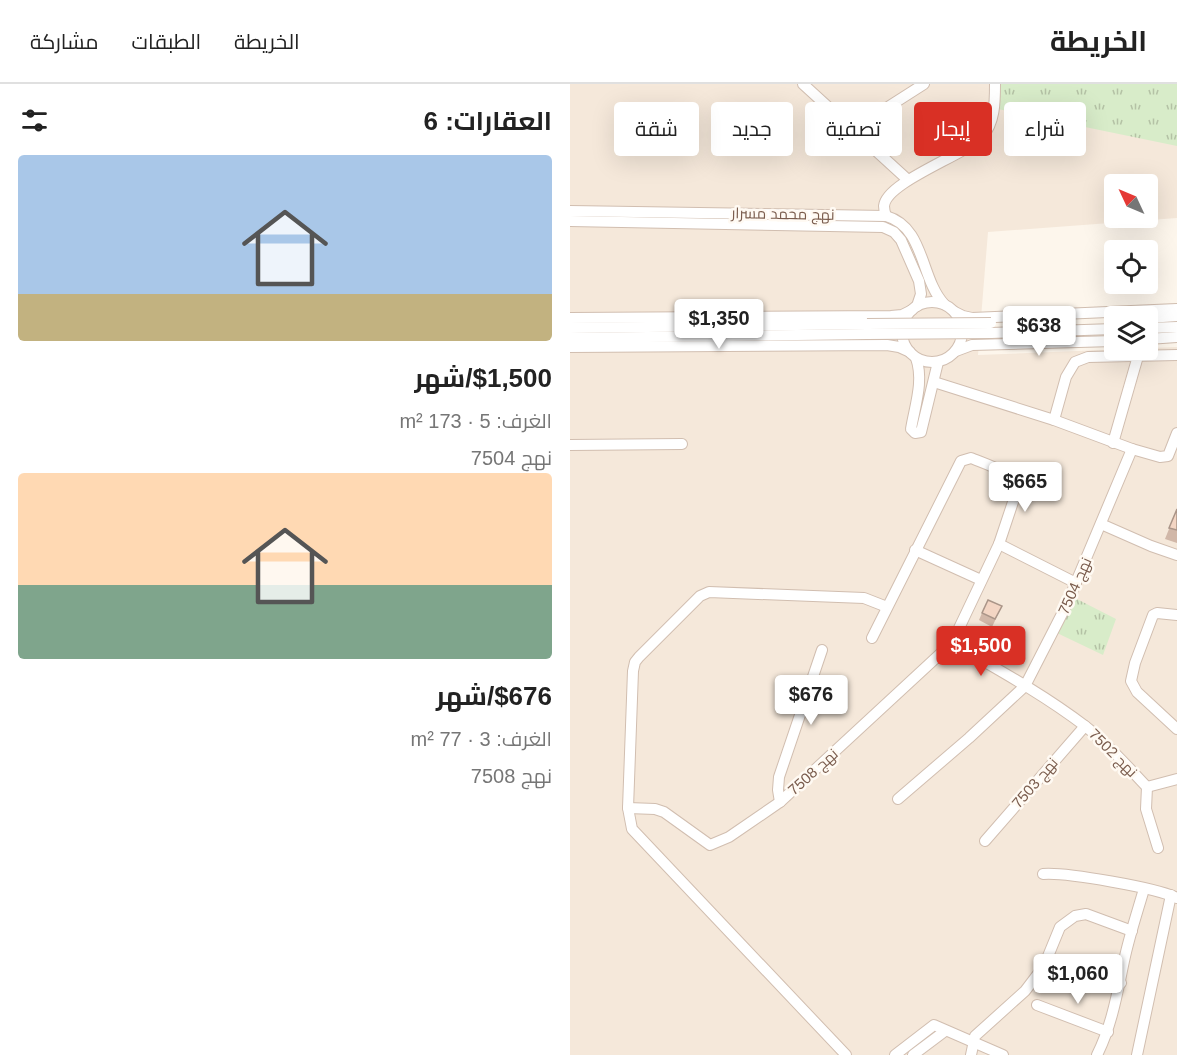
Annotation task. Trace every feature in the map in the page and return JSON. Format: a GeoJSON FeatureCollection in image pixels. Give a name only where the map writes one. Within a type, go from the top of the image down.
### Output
{"type":"FeatureCollection","features":[{"type":"Feature","properties":{"kind":"street"},"geometry":{"type":"LineString","coordinates":[[803,84],[822,102]]}},
{"type":"Feature","properties":{"kind":"street"},"geometry":{"type":"LineString","coordinates":[[896,102],[924,84]]}},
{"type":"Feature","properties":{"kind":"street"},"geometry":{"type":"LineString","coordinates":[[995,84],[992,120],[983,136],[908,180],[886,200],[884,206],[886,216],[898,220],[908,229],[935,291],[944,304],[955,312],[972,318],[1177,309]]}},
{"type":"Feature","properties":{"kind":"street"},"geometry":{"type":"LineString","coordinates":[[881,156],[908,180]]}},
{"type":"Feature","properties":{"kind":"street","name":"نهج محمد مسرار"},"geometry":{"type":"LineString","coordinates":[[570,211],[886,216]]}},
{"type":"Feature","properties":{"kind":"street","name":"نهج محمد مسرار"},"geometry":{"type":"LineString","coordinates":[[570,221],[883,227],[894,232],[901,240],[919,281],[921,294],[914,308]]}},
{"type":"Feature","properties":{"kind":"street"},"geometry":{"type":"LineString","coordinates":[[570,318],[891,316],[902,315],[928,302],[944,304]]}},
{"type":"Feature","properties":{"kind":"street"},"geometry":{"type":"LineString","coordinates":[[914,308],[905,319],[902,333],[904,343],[913,355],[920,372],[911,429],[915,433],[921,432],[938,362]]}},
{"type":"Feature","properties":{"kind":"street"},"geometry":{"type":"LineString","coordinates":[[955,312],[963,331],[956,351]]}},
{"type":"Feature","properties":{"kind":"street"},"geometry":{"type":"LineString","coordinates":[[1158,317],[1177,316]]}},
{"type":"Feature","properties":{"kind":"street"},"geometry":{"type":"LineString","coordinates":[[991,328],[1104,320]]}},
{"type":"Feature","properties":{"kind":"street"},"geometry":{"type":"LineString","coordinates":[[1158,328],[1177,327]]}},
{"type":"Feature","properties":{"kind":"street"},"geometry":{"type":"LineString","coordinates":[[570,328],[1104,329]]}},
{"type":"Feature","properties":{"kind":"street"},"geometry":{"type":"LineString","coordinates":[[570,338],[867,329]]}},
{"type":"Feature","properties":{"kind":"street"},"geometry":{"type":"LineString","coordinates":[[1158,338],[1177,337]]}},
{"type":"Feature","properties":{"kind":"street"},"geometry":{"type":"LineString","coordinates":[[570,347],[887,345],[899,347],[927,362],[938,362],[972,345],[1104,341]]}},
{"type":"Feature","properties":{"kind":"street"},"geometry":{"type":"LineString","coordinates":[[1158,355],[1177,355]]}},
{"type":"Feature","properties":{"kind":"street"},"geometry":{"type":"LineString","coordinates":[[1054,420],[1071,365],[1088,357],[1104,357]]}},
{"type":"Feature","properties":{"kind":"street"},"geometry":{"type":"LineString","coordinates":[[1113,443],[1137,360]]}},
{"type":"Feature","properties":{"kind":"street"},"geometry":{"type":"LineString","coordinates":[[934,382],[1160,457],[1168,456],[1177,433]]}},
{"type":"Feature","properties":{"kind":"street"},"geometry":{"type":"LineString","coordinates":[[570,445],[682,444]]}},
{"type":"Feature","properties":{"kind":"street","name":"نهج 7504"},"geometry":{"type":"LineString","coordinates":[[898,799],[1025,686],[1052,636],[1076,583],[1132,449]]}},
{"type":"Feature","properties":{"kind":"street"},"geometry":{"type":"LineString","coordinates":[[872,638],[957,467],[961,461],[971,458],[1004,474],[1017,485],[1015,499],[999,544],[952,643]]}},
{"type":"Feature","properties":{"kind":"street"},"geometry":{"type":"LineString","coordinates":[[1101,524],[1177,555]]}},
{"type":"Feature","properties":{"kind":"street"},"geometry":{"type":"LineString","coordinates":[[999,544],[1076,583]]}},
{"type":"Feature","properties":{"kind":"street"},"geometry":{"type":"LineString","coordinates":[[915,550],[981,580]]}},
{"type":"Feature","properties":{"kind":"street"},"geometry":{"type":"LineString","coordinates":[[846,1055],[632,829],[628,808],[634,662],[700,596],[709,592],[864,598],[887,607]]}},
{"type":"Feature","properties":{"kind":"street"},"geometry":{"type":"LineString","coordinates":[[1177,615],[1157,613],[1153,615],[1135,663],[1131,681],[1137,692],[1177,729]]}},
{"type":"Feature","properties":{"kind":"street","name":"نهج 7502"},"geometry":{"type":"LineString","coordinates":[[952,643],[1025,686],[1085,726],[1108,747],[1147,788],[1146,809],[1158,848]]}},
{"type":"Feature","properties":{"kind":"street","name":"نهج 7508"},"geometry":{"type":"LineString","coordinates":[[628,808],[655,809],[664,812],[710,845],[729,837],[780,802],[952,643]]}},
{"type":"Feature","properties":{"kind":"street","name":"نهج 7508"},"geometry":{"type":"LineString","coordinates":[[780,802],[779,777],[822,650]]}},
{"type":"Feature","properties":{"kind":"street","name":"نهج 7503"},"geometry":{"type":"LineString","coordinates":[[985,841],[1085,726]]}},
{"type":"Feature","properties":{"kind":"street"},"geometry":{"type":"LineString","coordinates":[[1147,788],[1177,779]]}},
{"type":"Feature","properties":{"kind":"street"},"geometry":{"type":"LineString","coordinates":[[1044,874],[1065,875],[1144,889],[1174,897],[1137,1055]]}},
{"type":"Feature","properties":{"kind":"street"},"geometry":{"type":"LineString","coordinates":[[1097,1055],[1108,1032],[1144,889]]}},
{"type":"Feature","properties":{"kind":"street"},"geometry":{"type":"LineString","coordinates":[[971,1055],[978,1033],[1025,991],[1047,960],[1060,927],[1075,916],[1086,914],[1132,931]]}},
{"type":"Feature","properties":{"kind":"street"},"geometry":{"type":"LineString","coordinates":[[1053,961],[1121,983]]}},
{"type":"Feature","properties":{"kind":"street"},"geometry":{"type":"LineString","coordinates":[[1037,1005],[1108,1032]]}},
{"type":"Feature","properties":{"kind":"street"},"geometry":{"type":"LineString","coordinates":[[895,1055],[934,1025],[1003,1055]]}},
{"type":"Feature","properties":{"kind":"street"},"geometry":{"type":"LineString","coordinates":[[913,1055],[945,1031]]}},
{"type":"Feature","properties":{"kind":"shaded area"},"geometry":{"type":"Polygon","coordinates":[[[570,84],[1177,84],[1177,218],[1158,219],[1158,174],[1104,174],[1104,223],[988,232],[978,355],[1104,350],[1104,360],[1158,360],[1158,348],[1177,347],[1177,1055],[570,1055],[570,84]]]}},
{"type":"Feature","properties":{"kind":"green space"},"geometry":{"type":"Polygon","coordinates":[[[997,84],[1177,84],[1177,146],[1086,127],[1086,102],[1004,102],[1004,110],[998,109],[997,84]]]}},
{"type":"Feature","properties":{"kind":"green space"},"geometry":{"type":"Polygon","coordinates":[[[1073,597],[1116,619],[1103,655],[1057,633],[1073,597]]]}},
{"type":"Feature","properties":{"kind":"building"},"geometry":{"type":"Polygon","coordinates":[[[1177,509],[1177,530],[1169,528],[1177,509]]]}},
{"type":"Feature","properties":{"kind":"building"},"geometry":{"type":"Polygon","coordinates":[[[988,600],[1002,606],[995,619],[982,613],[988,600]]]}}]}
